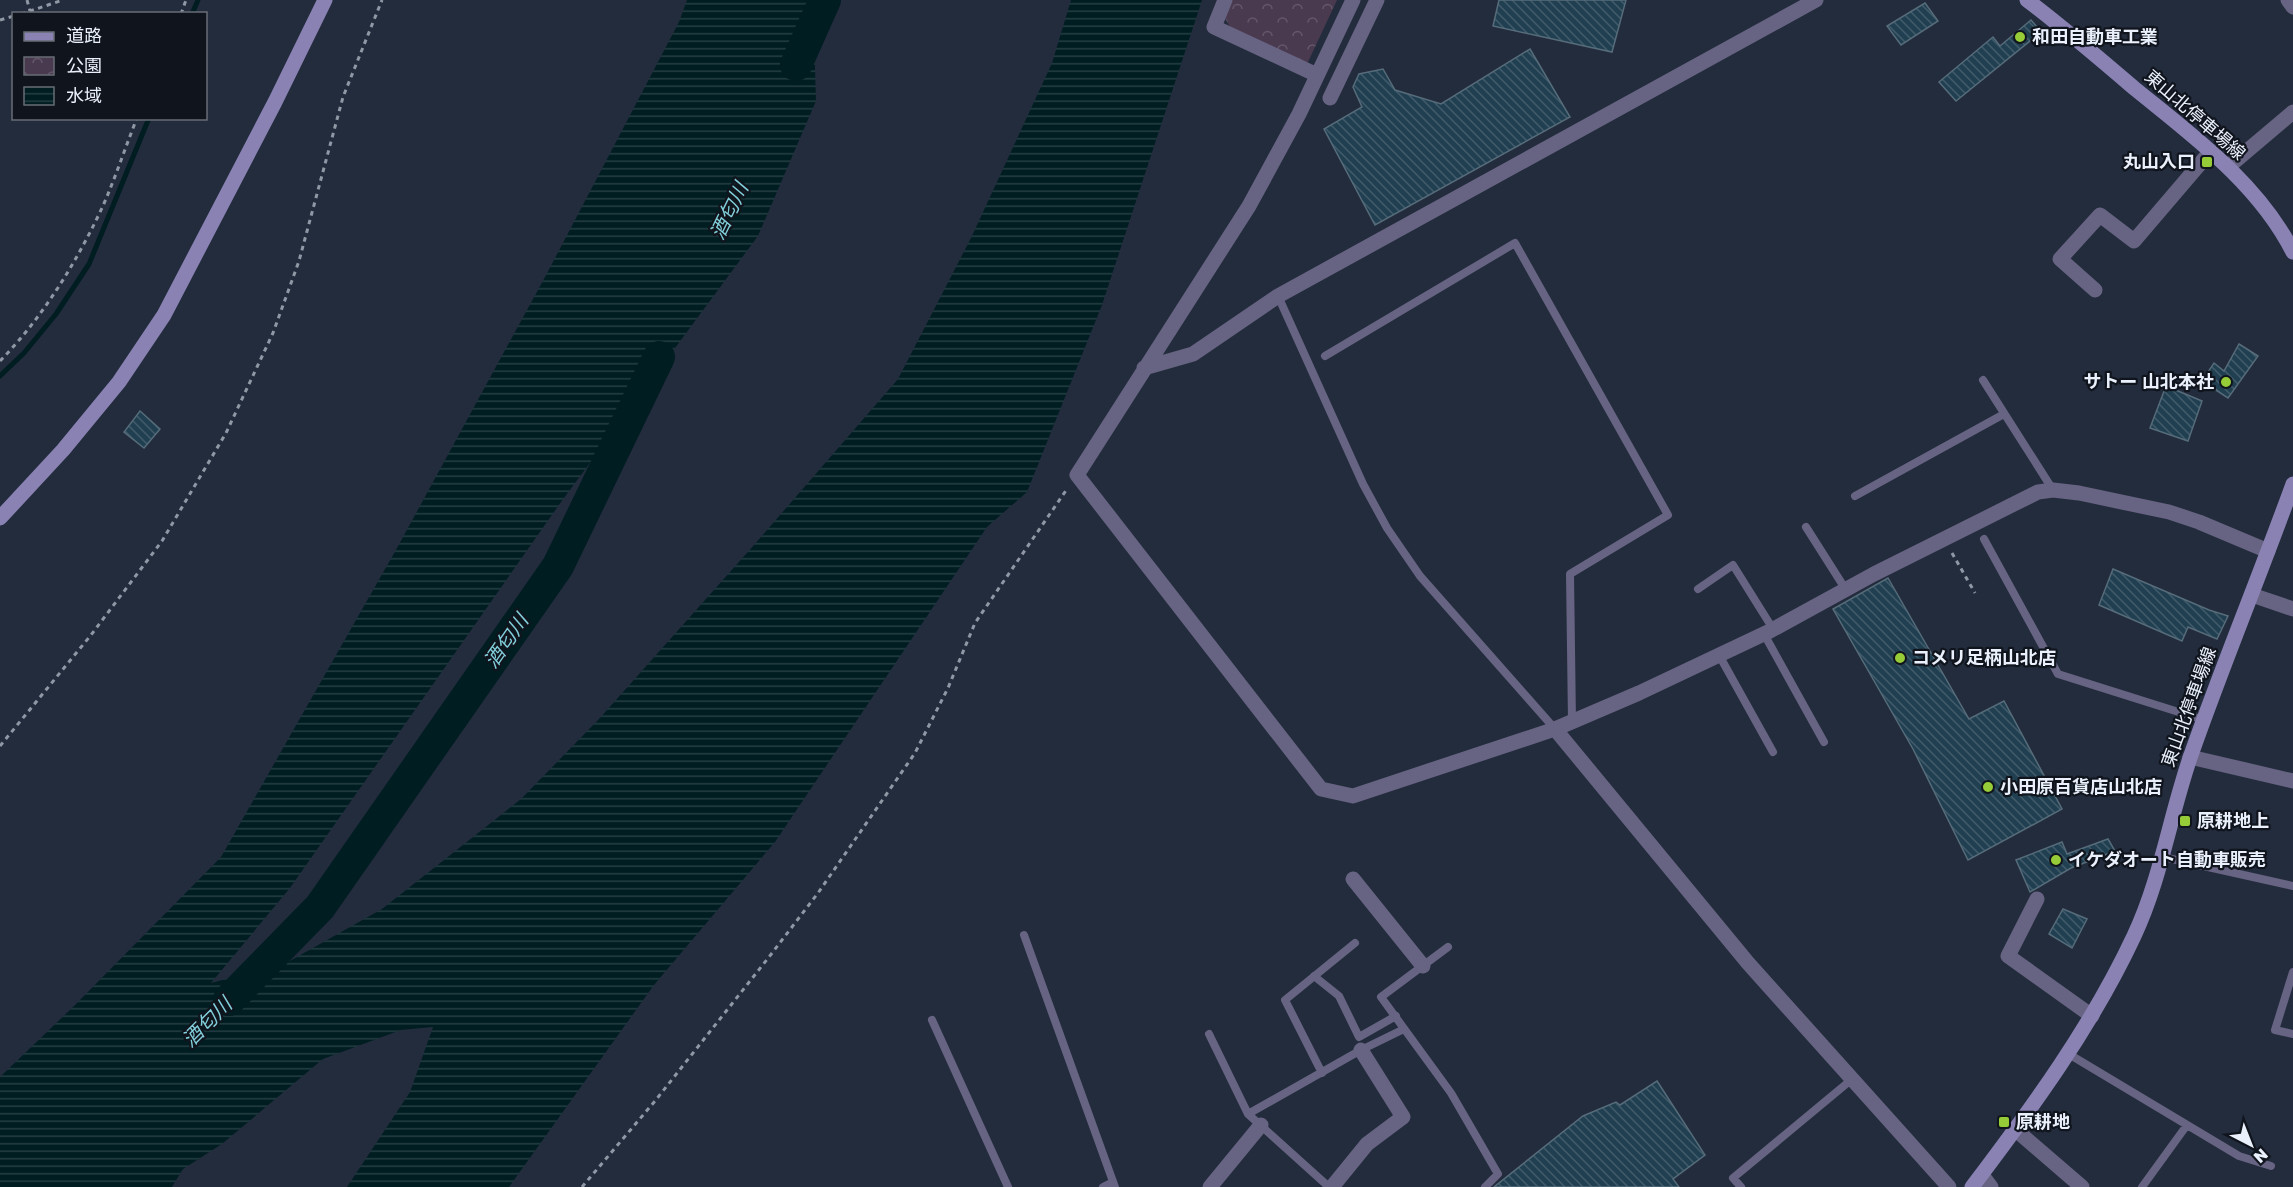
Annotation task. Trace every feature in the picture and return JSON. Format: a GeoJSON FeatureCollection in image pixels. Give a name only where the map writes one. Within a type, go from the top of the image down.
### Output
{"type":"FeatureCollection","features":[{"type":"Feature","properties":{"kind":"main road"},"geometry":{"type":"LineString","coordinates":[[0,518],[63,450],[119,382],[164,315],[276,102],[325,0]]}},
{"type":"Feature","properties":{"kind":"main road","name":"東山北停車場線"},"geometry":{"type":"LineString","coordinates":[[2027,0],[2228,167],[2262,203],[2285,235],[2293,252]]}},
{"type":"Feature","properties":{"kind":"main road","name":"東山北停車場線"},"geometry":{"type":"LineString","coordinates":[[1982,1183],[2091,1016],[2134,936],[2163,857],[2190,757],[2293,484]]}},
{"type":"Feature","properties":{"kind":"street"},"geometry":{"type":"LineString","coordinates":[[1225,0],[1214,27],[1317,75]]}},
{"type":"Feature","properties":{"kind":"street"},"geometry":{"type":"LineString","coordinates":[[1353,0],[1299,114],[1249,206],[1077,475],[1321,789],[1353,796],[1572,722],[1769,631],[2037,492],[2053,490],[2079,493],[2169,512],[2268,551]]}},
{"type":"Feature","properties":{"kind":"street"},"geometry":{"type":"LineString","coordinates":[[1330,98],[1377,0]]}},
{"type":"Feature","properties":{"kind":"street"},"geometry":{"type":"LineString","coordinates":[[1144,368],[1193,354],[1278,296],[1816,0]]}},
{"type":"Feature","properties":{"kind":"street"},"geometry":{"type":"LineString","coordinates":[[2288,0],[2293,7]]}},
{"type":"Feature","properties":{"kind":"street"},"geometry":{"type":"LineString","coordinates":[[2228,167],[2293,112]]}},
{"type":"Feature","properties":{"kind":"street"},"geometry":{"type":"LineString","coordinates":[[2095,290],[2060,259],[2100,214],[2134,241],[2210,152]]}},
{"type":"Feature","properties":{"kind":"street"},"geometry":{"type":"LineString","coordinates":[[2252,595],[2293,609]]}},
{"type":"Feature","properties":{"kind":"street"},"geometry":{"type":"LineString","coordinates":[[1555,729],[1740,954],[1949,1187]]}},
{"type":"Feature","properties":{"kind":"street"},"geometry":{"type":"LineString","coordinates":[[2190,757],[2293,781]]}},
{"type":"Feature","properties":{"kind":"street"},"geometry":{"type":"LineString","coordinates":[[1353,879],[1423,966]]}},
{"type":"Feature","properties":{"kind":"street"},"geometry":{"type":"LineString","coordinates":[[2037,899],[2008,956],[2091,1016]]}},
{"type":"Feature","properties":{"kind":"street"},"geometry":{"type":"LineString","coordinates":[[1330,1187],[1367,1144],[1403,1117],[1361,1050]]}},
{"type":"Feature","properties":{"kind":"street"},"geometry":{"type":"LineString","coordinates":[[1210,1187],[1261,1125]]}},
{"type":"Feature","properties":{"kind":"street"},"geometry":{"type":"LineString","coordinates":[[2016,1130],[2082,1187]]}},
{"type":"Feature","properties":{"kind":"lane"},"geometry":{"type":"LineString","coordinates":[[1325,356],[1515,243],[1668,515],[1570,574],[1572,722]]}},
{"type":"Feature","properties":{"kind":"lane"},"geometry":{"type":"LineString","coordinates":[[1278,296],[1363,484],[1387,528],[1420,576],[1555,729]]}},
{"type":"Feature","properties":{"kind":"lane"},"geometry":{"type":"LineString","coordinates":[[1983,380],[2053,490]]}},
{"type":"Feature","properties":{"kind":"lane"},"geometry":{"type":"LineString","coordinates":[[1855,496],[2004,414]]}},
{"type":"Feature","properties":{"kind":"lane"},"geometry":{"type":"LineString","coordinates":[[1806,527],[1845,590]]}},
{"type":"Feature","properties":{"kind":"lane"},"geometry":{"type":"LineString","coordinates":[[1984,539],[2058,674],[2204,720]]}},
{"type":"Feature","properties":{"kind":"lane"},"geometry":{"type":"LineString","coordinates":[[1698,589],[1733,565],[1769,631],[1824,742]]}},
{"type":"Feature","properties":{"kind":"lane"},"geometry":{"type":"LineString","coordinates":[[1719,655],[1773,752]]}},
{"type":"Feature","properties":{"kind":"lane"},"geometry":{"type":"LineString","coordinates":[[2163,857],[2293,886]]}},
{"type":"Feature","properties":{"kind":"lane"},"geometry":{"type":"LineString","coordinates":[[1024,935],[1114,1184],[1103,1187]]}},
{"type":"Feature","properties":{"kind":"lane"},"geometry":{"type":"LineString","coordinates":[[1322,1073],[1285,999],[1355,943]]}},
{"type":"Feature","properties":{"kind":"lane"},"geometry":{"type":"LineString","coordinates":[[1448,947],[1382,997],[1451,1093],[1498,1174],[1485,1187]]}},
{"type":"Feature","properties":{"kind":"lane"},"geometry":{"type":"LineString","coordinates":[[2293,972],[2275,1030],[2293,1034]]}},
{"type":"Feature","properties":{"kind":"lane"},"geometry":{"type":"LineString","coordinates":[[1314,976],[1339,996],[1359,1037],[1396,1016]]}},
{"type":"Feature","properties":{"kind":"lane"},"geometry":{"type":"LineString","coordinates":[[932,1020],[1008,1187]]}},
{"type":"Feature","properties":{"kind":"lane"},"geometry":{"type":"LineString","coordinates":[[1248,1114],[1361,1050],[1404,1029]]}},
{"type":"Feature","properties":{"kind":"lane"},"geometry":{"type":"LineString","coordinates":[[1209,1034],[1248,1114],[1330,1187]]}},
{"type":"Feature","properties":{"kind":"lane"},"geometry":{"type":"LineString","coordinates":[[2067,1053],[2238,1156],[2271,1166]]}},
{"type":"Feature","properties":{"kind":"lane"},"geometry":{"type":"LineString","coordinates":[[1741,1187],[1733,1178],[1851,1080]]}},
{"type":"Feature","properties":{"kind":"lane"},"geometry":{"type":"LineString","coordinates":[[2142,1187],[2187,1125]]}},
{"type":"Feature","properties":{"kind":"path"},"geometry":{"type":"LineString","coordinates":[[27,0],[30,11]]}},
{"type":"Feature","properties":{"kind":"path"},"geometry":{"type":"LineString","coordinates":[[27,12],[63,0]]}},
{"type":"Feature","properties":{"kind":"path"},"geometry":{"type":"LineString","coordinates":[[0,746],[91,635],[162,541],[226,433],[277,323],[299,261],[343,97],[382,0]]}},
{"type":"Feature","properties":{"kind":"path"},"geometry":{"type":"LineString","coordinates":[[0,361],[19,341],[67,274],[102,208],[136,120]]}},
{"type":"Feature","properties":{"kind":"path"},"geometry":{"type":"LineString","coordinates":[[582,1187],[655,1101],[818,893],[915,753],[948,688],[975,623],[1077,475]]}},
{"type":"Feature","properties":{"kind":"path"},"geometry":{"type":"LineString","coordinates":[[1944,539],[1975,593]]}},
{"type":"Feature","properties":{"kind":"green space"},"geometry":{"type":"Polygon","coordinates":[[[1231,0],[1337,0],[1307,64],[1231,29],[1225,18],[1231,0]]]}},
{"type":"Feature","properties":{"kind":"water"},"geometry":{"type":"Polygon","coordinates":[[[687,0],[813,0],[816,101],[758,236],[561,502],[290,888],[211,983],[288,962],[382,909],[521,799],[599,719],[754,545],[898,379],[971,238],[1052,63],[1071,0],[1202,0],[1102,305],[1027,492],[987,527],[775,842],[654,985],[509,1187],[347,1187],[410,1092],[433,1027],[401,1030],[323,1059],[222,1144],[183,1169],[172,1187],[0,1187],[0,1077],[74,1006],[221,857],[397,548],[545,277],[679,22],[687,0]]]}},
{"type":"Feature","properties":{"kind":"building"},"geometry":{"type":"Polygon","coordinates":[[[1499,0],[1626,0],[1612,52],[1493,26],[1499,0]]]}},
{"type":"Feature","properties":{"kind":"building"},"geometry":{"type":"Polygon","coordinates":[[[1925,3],[1938,21],[1901,45],[1887,26],[1925,3]]]}},
{"type":"Feature","properties":{"kind":"building"},"geometry":{"type":"Polygon","coordinates":[[[2031,20],[2041,32],[1956,101],[1939,82],[1993,37],[2000,46],[2031,20]]]}},
{"type":"Feature","properties":{"kind":"building"},"geometry":{"type":"Polygon","coordinates":[[[1530,49],[1570,117],[1375,225],[1324,129],[1362,107],[1353,87],[1359,74],[1383,69],[1395,90],[1441,104],[1530,49]]]}},
{"type":"Feature","properties":{"kind":"building"},"geometry":{"type":"Polygon","coordinates":[[[2239,344],[2258,356],[2228,398],[2202,381],[2214,363],[2224,371],[2239,344]]]}},
{"type":"Feature","properties":{"kind":"building"},"geometry":{"type":"Polygon","coordinates":[[[2166,386],[2202,401],[2188,441],[2150,428],[2166,386]]]}},
{"type":"Feature","properties":{"kind":"building"},"geometry":{"type":"Polygon","coordinates":[[[140,411],[160,429],[144,448],[124,432],[140,411]]]}},
{"type":"Feature","properties":{"kind":"building"},"geometry":{"type":"Polygon","coordinates":[[[2113,569],[2228,616],[2217,639],[2188,627],[2182,641],[2099,605],[2113,569]]]}},
{"type":"Feature","properties":{"kind":"building"},"geometry":{"type":"Polygon","coordinates":[[[1888,578],[1969,719],[2004,701],[2062,809],[1968,860],[1913,749],[1833,609],[1888,578]]]}},
{"type":"Feature","properties":{"kind":"building"},"geometry":{"type":"Polygon","coordinates":[[[2108,839],[2115,851],[2071,868],[2030,892],[2016,860],[2062,842],[2067,854],[2108,839]]]}},
{"type":"Feature","properties":{"kind":"building"},"geometry":{"type":"Polygon","coordinates":[[[2063,909],[2087,919],[2072,948],[2049,934],[2063,909]]]}},
{"type":"Feature","properties":{"kind":"building"},"geometry":{"type":"Polygon","coordinates":[[[1657,1081],[1705,1155],[1673,1179],[1679,1187],[1494,1187],[1583,1116],[1616,1102],[1620,1105],[1657,1081]]]}},
{"type":"Feature","properties":{"kind":"waterway"},"geometry":{"type":"LineString","coordinates":[[193,12],[198,0]]}},
{"type":"Feature","properties":{"kind":"waterway","name":"酒匂川"},"geometry":{"type":"LineString","coordinates":[[796,65],[825,0]]}},
{"type":"Feature","properties":{"kind":"waterway"},"geometry":{"type":"LineString","coordinates":[[0,376],[24,353],[56,314],[89,264],[148,120]]}},
{"type":"Feature","properties":{"kind":"waterway","name":"酒匂川"},"geometry":{"type":"LineString","coordinates":[[229,1000],[320,907],[558,566],[659,357]]}},
{"type":"Feature","properties":{"kind":"place","name":"和田自動車工業"},"geometry":{"type":"Point","coordinates":[2020,37]}},
{"type":"Feature","properties":{"kind":"place","name":"丸山入口"},"geometry":{"type":"Point","coordinates":[2207,162]}},
{"type":"Feature","properties":{"kind":"place","name":"サトー 山北本社"},"geometry":{"type":"Point","coordinates":[2226,382]}},
{"type":"Feature","properties":{"kind":"place","name":"コメリ足柄山北店"},"geometry":{"type":"Point","coordinates":[1900,658]}},
{"type":"Feature","properties":{"kind":"place","name":"小田原百貨店山北店"},"geometry":{"type":"Point","coordinates":[1988,787]}},
{"type":"Feature","properties":{"kind":"place","name":"原耕地上"},"geometry":{"type":"Point","coordinates":[2185,821]}},
{"type":"Feature","properties":{"kind":"place","name":"イケダオート自動車販売"},"geometry":{"type":"Point","coordinates":[2056,860]}},
{"type":"Feature","properties":{"kind":"place","name":"原耕地"},"geometry":{"type":"Point","coordinates":[2004,1122]}}]}
